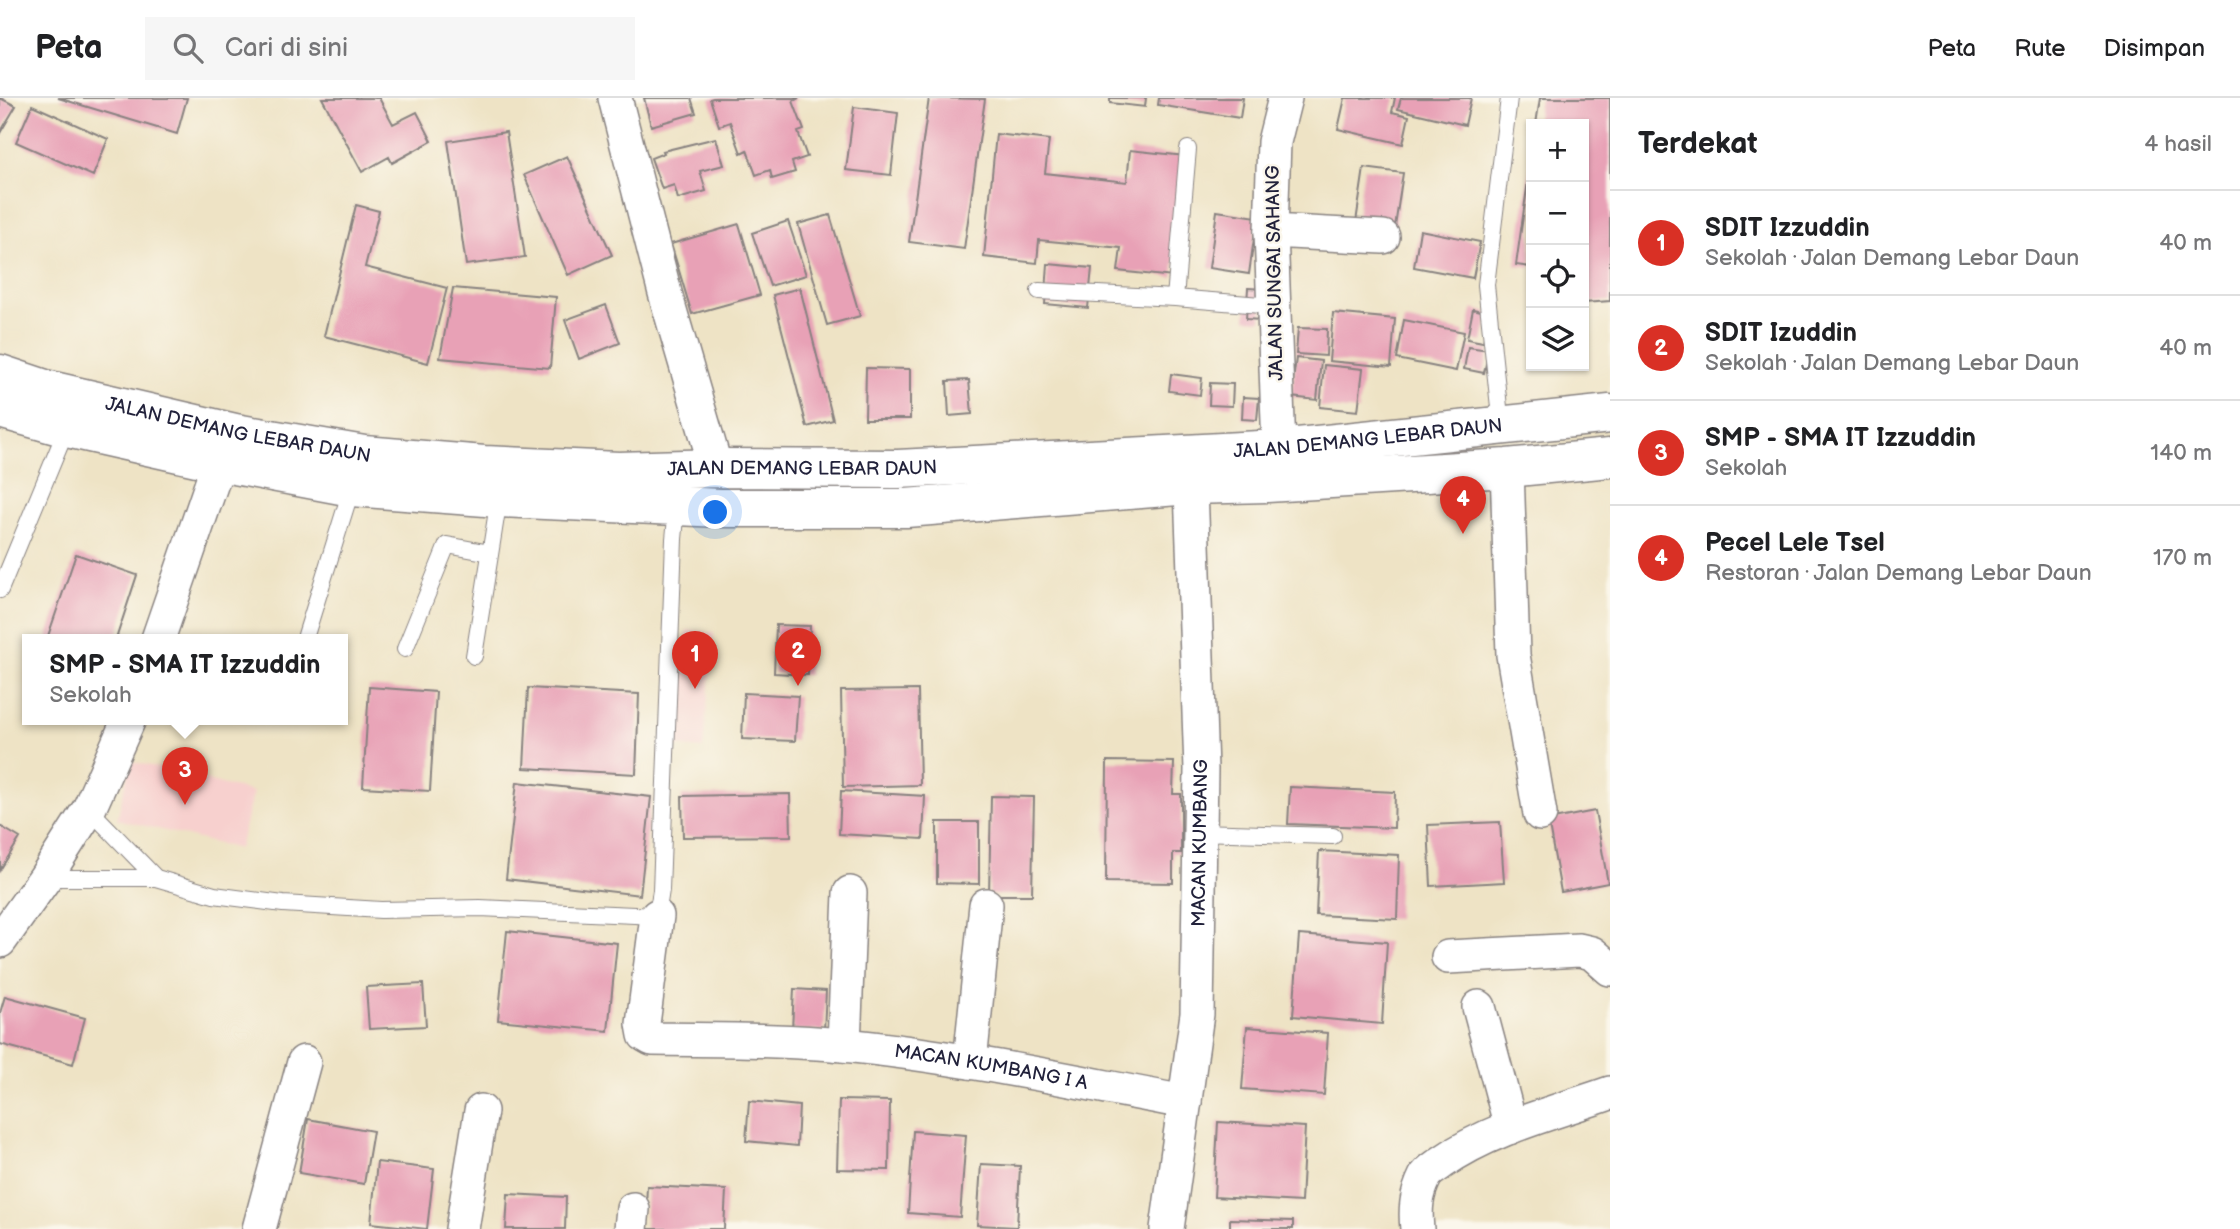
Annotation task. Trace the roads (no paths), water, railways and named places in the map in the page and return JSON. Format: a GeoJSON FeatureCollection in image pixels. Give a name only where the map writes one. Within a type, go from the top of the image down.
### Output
{"type":"FeatureCollection","features":[{"type":"Feature","properties":{"kind":"highway","name":"JALAN DEMANG LEBAR DAUN"},"geometry":{"type":"LineString","coordinates":[[0,374],[45,388],[235,433],[364,454],[484,466],[619,471],[716,468],[1190,469],[1267,483],[1507,468],[1610,458]]}},
{"type":"Feature","properties":{"kind":"highway","name":"JALAN DEMANG LEBAR DAUN"},"geometry":{"type":"LineString","coordinates":[[0,410],[67,428],[352,487],[677,507],[906,508],[1190,469],[1279,449],[1610,414]]}},
{"type":"Feature","properties":{"kind":"street"},"geometry":{"type":"LineString","coordinates":[[615,98],[664,293],[716,468]]}},
{"type":"Feature","properties":{"kind":"street","name":"JALAN SUNGAI SAHANG"},"geometry":{"type":"LineString","coordinates":[[1279,449],[1271,231],[1274,142],[1285,98]]}},
{"type":"Feature","properties":{"kind":"street"},"geometry":{"type":"LineString","coordinates":[[1271,231],[1383,237]]}},
{"type":"Feature","properties":{"kind":"street"},"geometry":{"type":"LineString","coordinates":[[160,634],[219,461]]}},
{"type":"Feature","properties":{"kind":"street"},"geometry":{"type":"LineString","coordinates":[[1507,468],[1513,655],[1540,814]]}},
{"type":"Feature","properties":{"kind":"street","name":"MACAN KUMBANG"},"geometry":{"type":"LineString","coordinates":[[1167,1229],[1197,1014],[1201,769],[1190,469]]}},
{"type":"Feature","properties":{"kind":"street"},"geometry":{"type":"LineString","coordinates":[[0,941],[89,809],[126,725]]}},
{"type":"Feature","properties":{"kind":"street"},"geometry":{"type":"LineString","coordinates":[[844,1045],[850,893]]}},
{"type":"Feature","properties":{"kind":"street"},"geometry":{"type":"LineString","coordinates":[[970,1062],[986,905]]}},
{"type":"Feature","properties":{"kind":"street","name":"MACAN KUMBANG I A"},"geometry":{"type":"LineString","coordinates":[[657,916],[643,1024],[645,1035],[652,1039],[844,1045],[970,1062],[1185,1102]]}},
{"type":"Feature","properties":{"kind":"street"},"geometry":{"type":"LineString","coordinates":[[1448,957],[1579,950],[1592,953],[1610,969]]}},
{"type":"Feature","properties":{"kind":"street"},"geometry":{"type":"LineString","coordinates":[[1479,1007],[1511,1127]]}},
{"type":"Feature","properties":{"kind":"street"},"geometry":{"type":"LineString","coordinates":[[259,1229],[304,1062]]}},
{"type":"Feature","properties":{"kind":"street"},"geometry":{"type":"LineString","coordinates":[[1417,1229],[1415,1204],[1426,1174],[1469,1144],[1610,1093]]}},
{"type":"Feature","properties":{"kind":"street"},"geometry":{"type":"LineString","coordinates":[[462,1229],[481,1111]]}},
{"type":"Feature","properties":{"kind":"lane"},"geometry":{"type":"LineString","coordinates":[[1501,426],[1499,383],[1486,285],[1509,98]]}},
{"type":"Feature","properties":{"kind":"lane"},"geometry":{"type":"LineString","coordinates":[[1175,298],[1188,149]]}},
{"type":"Feature","properties":{"kind":"lane"},"geometry":{"type":"LineString","coordinates":[[1039,291],[1273,306]]}},
{"type":"Feature","properties":{"kind":"lane"},"geometry":{"type":"LineString","coordinates":[[0,590],[67,428]]}},
{"type":"Feature","properties":{"kind":"lane"},"geometry":{"type":"LineString","coordinates":[[306,634],[352,487]]}},
{"type":"Feature","properties":{"kind":"lane"},"geometry":{"type":"LineString","coordinates":[[474,656],[499,498]]}},
{"type":"Feature","properties":{"kind":"lane"},"geometry":{"type":"LineString","coordinates":[[45,878],[156,878],[214,895],[297,905],[381,910],[480,908],[657,916],[661,890],[677,507]]}},
{"type":"Feature","properties":{"kind":"lane"},"geometry":{"type":"LineString","coordinates":[[405,649],[447,545],[490,553]]}},
{"type":"Feature","properties":{"kind":"lane"},"geometry":{"type":"LineString","coordinates":[[89,809],[156,878]]}},
{"type":"Feature","properties":{"kind":"lane"},"geometry":{"type":"LineString","coordinates":[[1199,832],[1333,836]]}},
{"type":"Feature","properties":{"kind":"place","name":"Pecel Lele Tsel"},"geometry":{"type":"Point","coordinates":[1463,534]}},
{"type":"Feature","properties":{"kind":"place","name":"SDIT Izuddin"},"geometry":{"type":"Point","coordinates":[798,686]}},
{"type":"Feature","properties":{"kind":"place","name":"SDIT Izzuddin"},"geometry":{"type":"Point","coordinates":[695,689]}},
{"type":"Feature","properties":{"kind":"place","name":"SMP - SMA IT Izzuddin"},"geometry":{"type":"Point","coordinates":[185,805]}}]}
